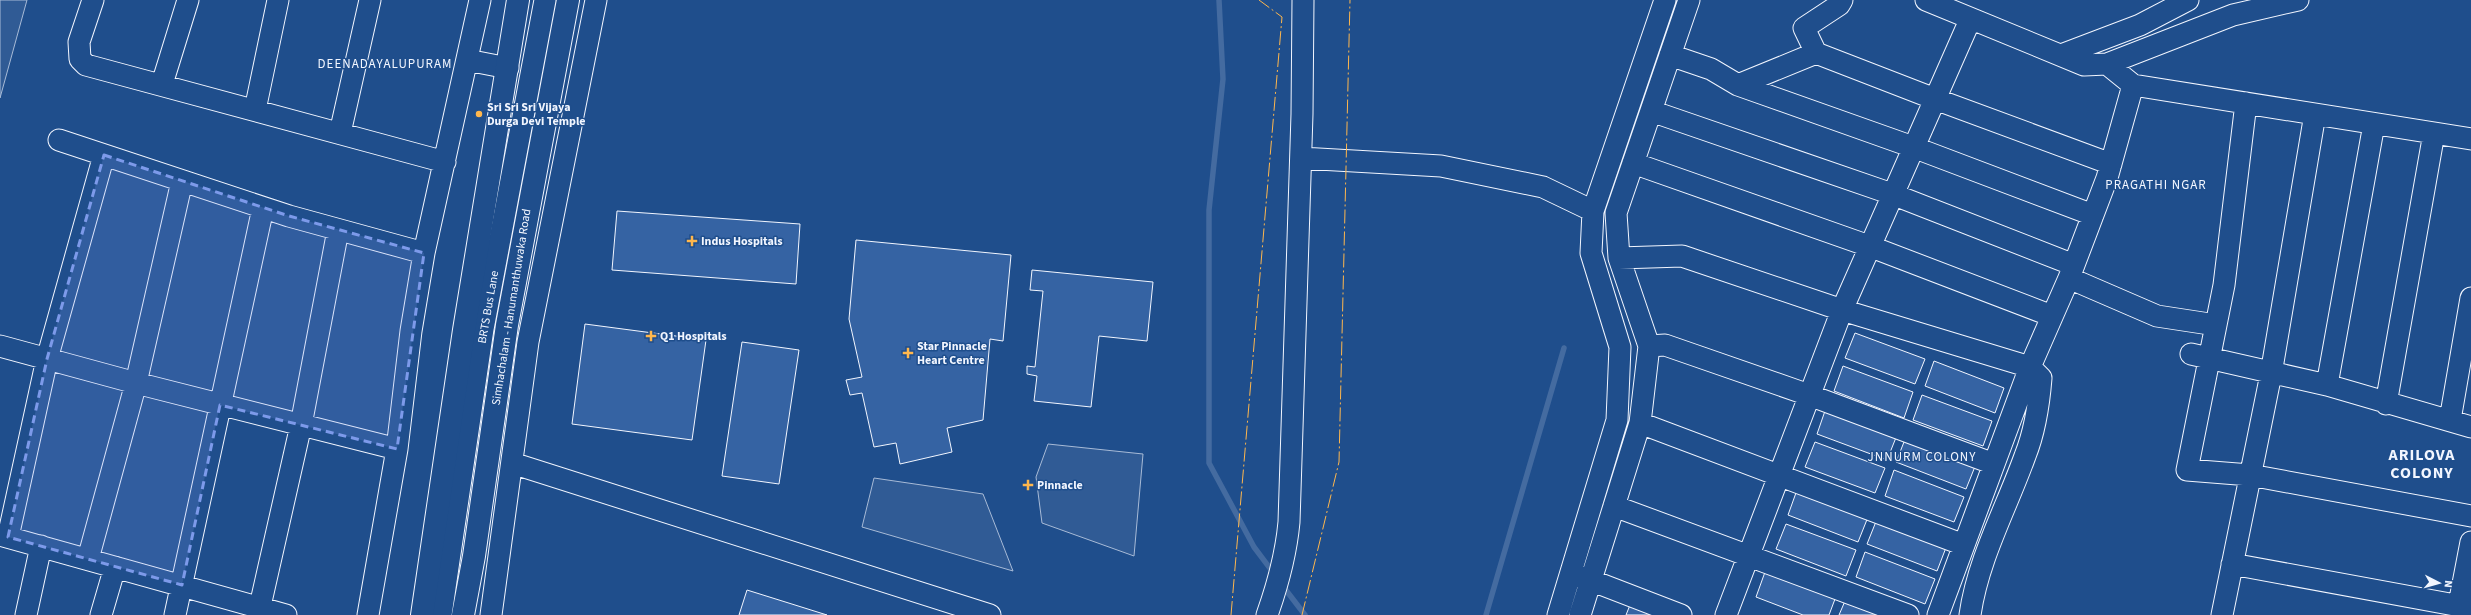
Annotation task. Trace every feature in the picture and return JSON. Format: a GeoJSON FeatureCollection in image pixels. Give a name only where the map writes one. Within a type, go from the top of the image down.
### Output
{"type":"FeatureCollection","features":[{"type":"Feature","properties":{"kind":"main road"},"geometry":{"type":"LineString","coordinates":[[422,615],[464,330],[518,0]]}},
{"type":"Feature","properties":{"kind":"main road","name":"Simhachalam - Hanumanthuwaka Road"},"geometry":{"type":"LineString","coordinates":[[463,615],[474,556],[509,310],[568,0]]}},
{"type":"Feature","properties":{"kind":"street"},"geometry":{"type":"LineString","coordinates":[[94,0],[79,42],[80,59],[86,65],[162,84],[445,162]]}},
{"type":"Feature","properties":{"kind":"street"},"geometry":{"type":"LineString","coordinates":[[162,84],[188,0]]}},
{"type":"Feature","properties":{"kind":"street"},"geometry":{"type":"LineString","coordinates":[[255,110],[278,0]]}},
{"type":"Feature","properties":{"kind":"street"},"geometry":{"type":"LineString","coordinates":[[340,133],[370,0]]}},
{"type":"Feature","properties":{"kind":"street"},"geometry":{"type":"LineString","coordinates":[[368,615],[397,449],[411,331],[424,253],[480,0]]}},
{"type":"Feature","properties":{"kind":"street","name":"BRTS Bus Lane"},"geometry":{"type":"LineString","coordinates":[[441,615],[483,329],[545,0]]}},
{"type":"Feature","properties":{"kind":"street"},"geometry":{"type":"LineString","coordinates":[[491,615],[528,342],[596,0]]}},
{"type":"Feature","properties":{"kind":"street"},"geometry":{"type":"LineString","coordinates":[[1267,615],[1278,584],[1287,550],[1290,522],[1301,158],[1303,0]]}},
{"type":"Feature","properties":{"kind":"street"},"geometry":{"type":"LineString","coordinates":[[1558,615],[1617,420],[1620,347],[1591,253],[1593,211],[1665,0]]}},
{"type":"Feature","properties":{"kind":"street"},"geometry":{"type":"LineString","coordinates":[[1580,615],[1640,423],[1649,346],[1619,258],[1616,213],[1689,0]]}},
{"type":"Feature","properties":{"kind":"street"},"geometry":{"type":"LineString","coordinates":[[1842,0],[1840,5],[1804,28],[1816,52],[1935,99],[2111,164]]}},
{"type":"Feature","properties":{"kind":"street"},"geometry":{"type":"LineString","coordinates":[[1926,0],[1970,20],[2084,65],[2107,64],[2233,15],[2298,0]]}},
{"type":"Feature","properties":{"kind":"street"},"geometry":{"type":"LineString","coordinates":[[2061,55],[2140,25],[2188,0]]}},
{"type":"Feature","properties":{"kind":"street"},"geometry":{"type":"LineString","coordinates":[[1726,615],[1809,395],[1868,246],[1914,147],[1970,20]]}},
{"type":"Feature","properties":{"kind":"street"},"geometry":{"type":"LineString","coordinates":[[1738,85],[1816,52]]}},
{"type":"Feature","properties":{"kind":"street"},"geometry":{"type":"LineString","coordinates":[[1670,55],[1711,69],[1738,85],[1914,147],[2093,215]]}},
{"type":"Feature","properties":{"kind":"street"},"geometry":{"type":"LineString","coordinates":[[467,60],[508,68]]}},
{"type":"Feature","properties":{"kind":"street"},"geometry":{"type":"LineString","coordinates":[[2107,64],[2133,85],[2471,139]]}},
{"type":"Feature","properties":{"kind":"street"},"geometry":{"type":"LineString","coordinates":[[1938,615],[2030,367],[2071,272],[2093,215],[2111,164],[2133,85]]}},
{"type":"Feature","properties":{"kind":"street"},"geometry":{"type":"LineString","coordinates":[[2246,103],[2224,285],[2216,325],[2200,356],[2187,470],[2250,475],[2471,516]]}},
{"type":"Feature","properties":{"kind":"street"},"geometry":{"type":"LineString","coordinates":[[1651,111],[1892,194],[2071,272],[2157,316],[2216,325]]}},
{"type":"Feature","properties":{"kind":"street"},"geometry":{"type":"LineString","coordinates":[[2222,615],[2271,374],[2315,114]]}},
{"type":"Feature","properties":{"kind":"street"},"geometry":{"type":"LineString","coordinates":[[2327,385],[2374,124]]}},
{"type":"Feature","properties":{"kind":"street"},"geometry":{"type":"LineString","coordinates":[[2386,404],[2434,133]]}},
{"type":"Feature","properties":{"kind":"street"},"geometry":{"type":"LineString","coordinates":[[58,140],[263,208],[424,253]]}},
{"type":"Feature","properties":{"kind":"street"},"geometry":{"type":"LineString","coordinates":[[104,155],[47,359],[4,536],[182,585],[259,611],[286,615]]}},
{"type":"Feature","properties":{"kind":"street"},"geometry":{"type":"LineString","coordinates":[[1301,158],[1441,166],[1544,187],[1593,211]]}},
{"type":"Feature","properties":{"kind":"street"},"geometry":{"type":"LineString","coordinates":[[1633,163],[1868,246],[2052,316]]}},
{"type":"Feature","properties":{"kind":"street"},"geometry":{"type":"LineString","coordinates":[[88,559],[136,383],[182,181]]}},
{"type":"Feature","properties":{"kind":"street"},"geometry":{"type":"LineString","coordinates":[[175,615],[263,208]]}},
{"type":"Feature","properties":{"kind":"street"},"geometry":{"type":"LineString","coordinates":[[259,611],[301,425],[338,230]]}},
{"type":"Feature","properties":{"kind":"street"},"geometry":{"type":"LineString","coordinates":[[1619,258],[1682,256],[1842,310],[2030,367],[2041,378],[2038,406],[2026,454],[1985,554],[1970,615]]}},
{"type":"Feature","properties":{"kind":"street"},"geometry":{"type":"LineString","coordinates":[[2450,420],[2471,298]]}},
{"type":"Feature","properties":{"kind":"street"},"geometry":{"type":"LineString","coordinates":[[1649,346],[1665,345],[1809,395],[1994,464]]}},
{"type":"Feature","properties":{"kind":"street"},"geometry":{"type":"LineString","coordinates":[[0,346],[220,405],[397,449]]}},
{"type":"Feature","properties":{"kind":"street"},"geometry":{"type":"LineString","coordinates":[[2200,356],[2271,374],[2327,385],[2386,404],[2450,420],[2471,427]]}},
{"type":"Feature","properties":{"kind":"street"},"geometry":{"type":"LineString","coordinates":[[1640,423],[1779,474],[1964,545]]}},
{"type":"Feature","properties":{"kind":"street"},"geometry":{"type":"LineString","coordinates":[[512,463],[990,615]]}},
{"type":"Feature","properties":{"kind":"street"},"geometry":{"type":"LineString","coordinates":[[1614,506],[1748,554],[1908,615]]}},
{"type":"Feature","properties":{"kind":"street"},"geometry":{"type":"LineString","coordinates":[[2232,564],[2462,610],[2471,542]]}},
{"type":"Feature","properties":{"kind":"street"},"geometry":{"type":"LineString","coordinates":[[26,615],[41,546]]}},
{"type":"Feature","properties":{"kind":"street"},"geometry":{"type":"LineString","coordinates":[[101,615],[115,567]]}},
{"type":"Feature","properties":{"kind":"street"},"geometry":{"type":"LineString","coordinates":[[1571,572],[1681,615]]}},
{"type":"Feature","properties":{"kind":"highlighted area"},"geometry":{"type":"Polygon","coordinates":[[[104,155],[289,216],[424,253],[397,449],[220,405],[182,585],[8,537],[47,359],[104,155]]]}},
{"type":"Feature","properties":{"kind":"shaded area"},"geometry":{"type":"Polygon","coordinates":[[[0,0],[27,0],[0,98],[0,0]]]}},
{"type":"Feature","properties":{"kind":"shaded area"},"geometry":{"type":"Polygon","coordinates":[[[1048,444],[1143,454],[1134,556],[1042,523],[1036,477],[1048,444]]]}},
{"type":"Feature","properties":{"kind":"shaded area"},"geometry":{"type":"Polygon","coordinates":[[[874,478],[983,494],[1013,571],[862,527],[874,478]]]}},
{"type":"Feature","properties":{"kind":"building"},"geometry":{"type":"Polygon","coordinates":[[[617,211],[800,224],[796,284],[612,270],[617,211]]]}},
{"type":"Feature","properties":{"kind":"building"},"geometry":{"type":"Polygon","coordinates":[[[856,240],[1011,255],[1003,341],[990,339],[983,420],[947,428],[952,452],[900,464],[896,443],[874,447],[862,393],[850,395],[846,380],[862,377],[849,319],[856,240]]]}},
{"type":"Feature","properties":{"kind":"building"},"geometry":{"type":"Polygon","coordinates":[[[1032,270],[1153,282],[1147,341],[1099,336],[1091,407],[1034,401],[1037,376],[1027,374],[1027,366],[1035,367],[1043,291],[1030,290],[1032,270]]]}},
{"type":"Feature","properties":{"kind":"building"},"geometry":{"type":"Polygon","coordinates":[[[585,324],[706,340],[692,440],[572,424],[585,324]]]}},
{"type":"Feature","properties":{"kind":"building"},"geometry":{"type":"Polygon","coordinates":[[[1855,333],[1925,359],[1915,384],[1845,358],[1855,333]]]}},
{"type":"Feature","properties":{"kind":"building"},"geometry":{"type":"Polygon","coordinates":[[[742,342],[799,350],[779,484],[722,476],[742,342]]]}},
{"type":"Feature","properties":{"kind":"building"},"geometry":{"type":"Polygon","coordinates":[[[1934,361],[2004,388],[1995,413],[1925,386],[1934,361]]]}},
{"type":"Feature","properties":{"kind":"building"},"geometry":{"type":"Polygon","coordinates":[[[1843,366],[1913,392],[1904,418],[1834,391],[1843,366]]]}},
{"type":"Feature","properties":{"kind":"building"},"geometry":{"type":"Polygon","coordinates":[[[1922,395],[1992,421],[1983,446],[1913,420],[1922,395]]]}},
{"type":"Feature","properties":{"kind":"building"},"geometry":{"type":"Polygon","coordinates":[[[1826,408],[1897,435],[1887,460],[1817,434],[1826,408]]]}},
{"type":"Feature","properties":{"kind":"building"},"geometry":{"type":"Polygon","coordinates":[[[1906,437],[1976,464],[1966,489],[1896,462],[1906,437]]]}},
{"type":"Feature","properties":{"kind":"building"},"geometry":{"type":"Polygon","coordinates":[[[1815,442],[1885,468],[1875,493],[1805,467],[1815,442]]]}},
{"type":"Feature","properties":{"kind":"building"},"geometry":{"type":"Polygon","coordinates":[[[1894,470],[1964,497],[1954,522],[1885,496],[1894,470]]]}},
{"type":"Feature","properties":{"kind":"building"},"geometry":{"type":"Polygon","coordinates":[[[1797,490],[1868,517],[1858,542],[1788,515],[1797,490]]]}},
{"type":"Feature","properties":{"kind":"building"},"geometry":{"type":"Polygon","coordinates":[[[1877,519],[1947,545],[1937,571],[1867,544],[1877,519]]]}},
{"type":"Feature","properties":{"kind":"building"},"geometry":{"type":"Polygon","coordinates":[[[1786,524],[1856,550],[1846,576],[1776,549],[1786,524]]]}},
{"type":"Feature","properties":{"kind":"building"},"geometry":{"type":"Polygon","coordinates":[[[1865,552],[1935,579],[1925,604],[1856,577],[1865,552]]]}},
{"type":"Feature","properties":{"kind":"building"},"geometry":{"type":"Polygon","coordinates":[[[1765,572],[1835,599],[1829,615],[1803,615],[1756,597],[1765,572]]]}},
{"type":"Feature","properties":{"kind":"building"},"geometry":{"type":"Polygon","coordinates":[[[747,590],[827,615],[739,615],[747,590]]]}},
{"type":"Feature","properties":{"kind":"building"},"geometry":{"type":"Polygon","coordinates":[[[1845,601],[1883,615],[1839,615],[1845,601]]]}},
{"type":"Feature","properties":{"kind":"building"},"geometry":{"type":"Polygon","coordinates":[[[1630,605],[1660,615],[1626,615],[1630,605]]]}},
{"type":"Feature","properties":{"kind":"waterway"},"geometry":{"type":"LineString","coordinates":[[1219,0],[1223,79],[1209,210],[1209,463],[1254,547],[1275,575]]}},
{"type":"Feature","properties":{"kind":"waterway"},"geometry":{"type":"LineString","coordinates":[[1486,615],[1564,348]]}},
{"type":"Feature","properties":{"kind":"waterway"},"geometry":{"type":"LineString","coordinates":[[1282,585],[1305,615]]}},
{"type":"Feature","properties":{"kind":"power"},"geometry":{"type":"LineString","coordinates":[[1231,615],[1282,17],[1259,0]]}},
{"type":"Feature","properties":{"kind":"power"},"geometry":{"type":"LineString","coordinates":[[1302,615],[1339,462],[1350,0]]}},
{"type":"Feature","properties":{"kind":"place","name":"Sri Sri Sri Vijaya Durga Devi Temple"},"geometry":{"type":"Point","coordinates":[479,114]}},
{"type":"Feature","properties":{"kind":"place","name":"Indus Hospitals"},"geometry":{"type":"Point","coordinates":[692,241]}},
{"type":"Feature","properties":{"kind":"place","name":"Q1 Hospitals"},"geometry":{"type":"Point","coordinates":[651,336]}},
{"type":"Feature","properties":{"kind":"place","name":"Star Pinnacle Heart Centre"},"geometry":{"type":"Point","coordinates":[908,353]}},
{"type":"Feature","properties":{"kind":"place","name":"Pinnacle"},"geometry":{"type":"Point","coordinates":[1028,485]}},
{"type":"Feature","properties":{"kind":"district","name":"DEENADAYALUPURAM"},"geometry":{"type":"Point","coordinates":[385,63]}},
{"type":"Feature","properties":{"kind":"district","name":"PRAGATHI NGAR"},"geometry":{"type":"Point","coordinates":[2156,184]}},
{"type":"Feature","properties":{"kind":"district","name":"JNNURM COLONY"},"geometry":{"type":"Point","coordinates":[1922,456]}},
{"type":"Feature","properties":{"kind":"district","name":"ARILOVA COLONY"},"geometry":{"type":"Point","coordinates":[2422,463]}}]}
